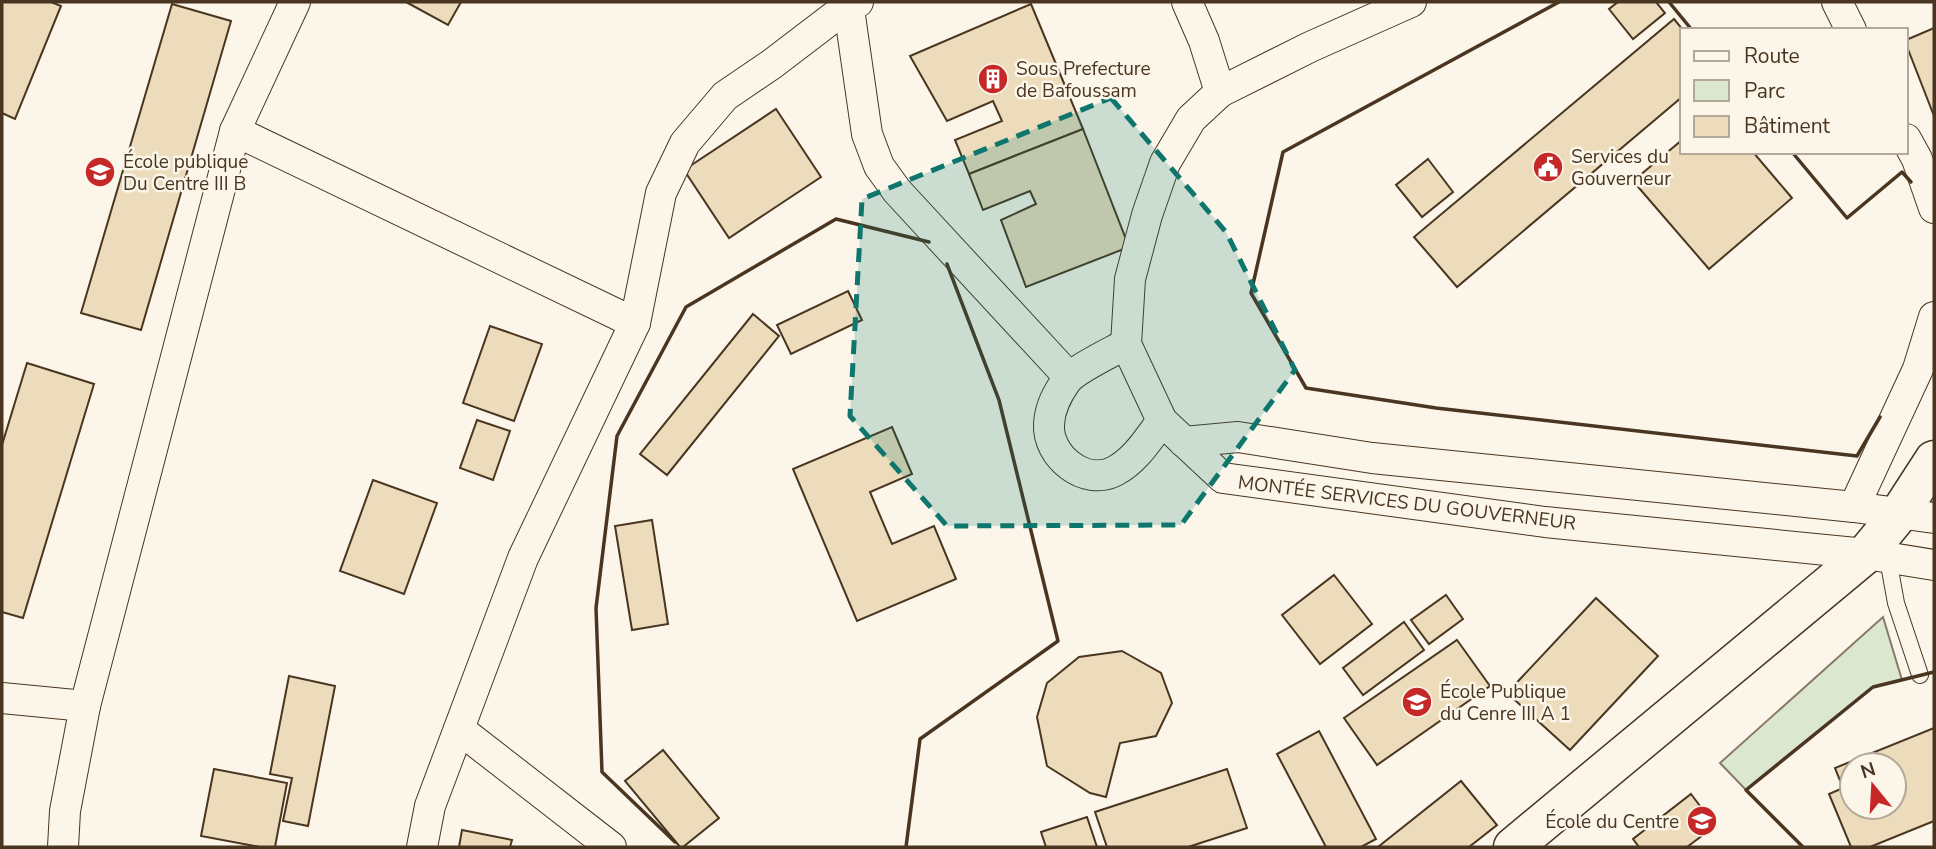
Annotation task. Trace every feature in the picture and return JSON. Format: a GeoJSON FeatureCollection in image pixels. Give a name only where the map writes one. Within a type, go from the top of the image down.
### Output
{"type":"FeatureCollection","features":[{"type":"Feature","properties":{"kind":"street"},"geometry":{"type":"LineString","coordinates":[[63,847],[65,811],[85,706],[235,131],[295,2]]}},
{"type":"Feature","properties":{"kind":"street"},"geometry":{"type":"LineString","coordinates":[[1187,2],[1204,41],[1220,92]]}},
{"type":"Feature","properties":{"kind":"street"},"geometry":{"type":"LineString","coordinates":[[1184,442],[1162,421],[1126,344],[1130,279],[1147,215],[1165,163],[1191,119],[1220,92],[1310,47],[1411,2]]}},
{"type":"Feature","properties":{"kind":"street"},"geometry":{"type":"LineString","coordinates":[[1837,2],[1850,28]]}},
{"type":"Feature","properties":{"kind":"street"},"geometry":{"type":"LineString","coordinates":[[422,847],[430,806],[523,558],[635,323],[661,193],[685,143],[725,96],[772,64],[851,3]]}},
{"type":"Feature","properties":{"kind":"street"},"geometry":{"type":"LineString","coordinates":[[851,3],[867,134],[879,166],[897,191],[1069,377]]}},
{"type":"Feature","properties":{"kind":"street"},"geometry":{"type":"LineString","coordinates":[[235,131],[635,323]]}},
{"type":"Feature","properties":{"kind":"street"},"geometry":{"type":"LineString","coordinates":[[1908,143],[1917,159],[1934,208]]}},
{"type":"Feature","properties":{"kind":"street"},"geometry":{"type":"LineString","coordinates":[[1854,507],[1919,369],[1934,317]]}},
{"type":"Feature","properties":{"kind":"street"},"geometry":{"type":"LineString","coordinates":[[1126,344],[1069,377],[1052,403],[1048,427],[1054,446],[1069,466],[1097,477],[1114,472],[1135,457],[1162,421]]}},
{"type":"Feature","properties":{"kind":"street","name":"MONTÉE SERVICES DU GOUVERNEUR"},"geometry":{"type":"LineString","coordinates":[[1184,442],[1238,437],[1371,458],[1854,507],[1917,516]]}},
{"type":"Feature","properties":{"kind":"street","name":"MONTÉE SERVICES DU GOUVERNEUR"},"geometry":{"type":"LineString","coordinates":[[1184,442],[1223,478],[1545,522],[1877,556],[1934,565]]}},
{"type":"Feature","properties":{"kind":"street"},"geometry":{"type":"LineString","coordinates":[[1513,847],[1877,556],[1917,516],[1934,460]]}},
{"type":"Feature","properties":{"kind":"street"},"geometry":{"type":"LineString","coordinates":[[2,698],[85,706]]}},
{"type":"Feature","properties":{"kind":"street"},"geometry":{"type":"LineString","coordinates":[[459,729],[611,847]]}},
{"type":"Feature","properties":{"kind":"lane"},"geometry":{"type":"LineString","coordinates":[[1877,556],[1920,676]]}},
{"type":"Feature","properties":{"kind":"highlighted area"},"geometry":{"type":"Polygon","coordinates":[[[1111,98],[1226,232],[1295,370],[1181,525],[947,526],[850,416],[862,199],[1111,98]]]}},
{"type":"Feature","properties":{"kind":"green space"},"geometry":{"type":"Polygon","coordinates":[[[1883,617],[1902,680],[1873,687],[1746,790],[1720,763],[1883,617]]]}},
{"type":"Feature","properties":{"kind":"building"},"geometry":{"type":"Polygon","coordinates":[[[2,2],[51,2],[61,6],[15,119],[2,113],[2,2]]]}},
{"type":"Feature","properties":{"kind":"building"},"geometry":{"type":"Polygon","coordinates":[[[406,2],[461,2],[448,25],[406,2]]]}},
{"type":"Feature","properties":{"kind":"building"},"geometry":{"type":"Polygon","coordinates":[[[1618,2],[1656,2],[1665,13],[1633,39],[1609,9],[1618,2]]]}},
{"type":"Feature","properties":{"kind":"building"},"geometry":{"type":"Polygon","coordinates":[[[172,4],[231,21],[141,330],[81,313],[172,4]]]}},
{"type":"Feature","properties":{"kind":"building","name":"Sous Prefecture de Bafoussam"},"geometry":{"type":"Polygon","coordinates":[[[1031,4],[1083,129],[969,174],[955,140],[1002,121],[993,101],[947,121],[910,56],[1031,4]]]}},
{"type":"Feature","properties":{"kind":"building","name":"Services du Gouverneur"},"geometry":{"type":"Polygon","coordinates":[[[1674,19],[1681,28],[1680,99],[1457,287],[1414,237],[1674,19]]]}},
{"type":"Feature","properties":{"kind":"building"},"geometry":{"type":"Polygon","coordinates":[[[1934,28],[1934,116],[1908,49],[1908,39],[1934,28]]]}},
{"type":"Feature","properties":{"kind":"building"},"geometry":{"type":"Polygon","coordinates":[[[776,109],[821,177],[729,238],[684,170],[776,109]]]}},
{"type":"Feature","properties":{"kind":"building"},"geometry":{"type":"Polygon","coordinates":[[[1083,129],[1129,247],[1026,287],[1001,220],[1036,204],[1030,191],[983,210],[969,174],[1083,129]]]}},
{"type":"Feature","properties":{"kind":"building"},"geometry":{"type":"Polygon","coordinates":[[[1680,142],[1680,154],[1755,154],[1792,198],[1709,269],[1633,181],[1680,142]]]}},
{"type":"Feature","properties":{"kind":"building"},"geometry":{"type":"Polygon","coordinates":[[[1428,159],[1453,192],[1422,217],[1396,185],[1428,159]]]}},
{"type":"Feature","properties":{"kind":"building"},"geometry":{"type":"Polygon","coordinates":[[[848,291],[862,320],[791,354],[777,325],[848,291]]]}},
{"type":"Feature","properties":{"kind":"building"},"geometry":{"type":"Polygon","coordinates":[[[753,314],[779,336],[667,475],[640,454],[753,314]]]}},
{"type":"Feature","properties":{"kind":"building"},"geometry":{"type":"Polygon","coordinates":[[[490,326],[542,344],[514,421],[463,403],[490,326]]]}},
{"type":"Feature","properties":{"kind":"building"},"geometry":{"type":"Polygon","coordinates":[[[27,363],[94,384],[23,618],[2,612],[2,445],[27,363]]]}},
{"type":"Feature","properties":{"kind":"building"},"geometry":{"type":"Polygon","coordinates":[[[477,420],[510,431],[493,480],[460,468],[477,420]]]}},
{"type":"Feature","properties":{"kind":"building"},"geometry":{"type":"Polygon","coordinates":[[[892,427],[912,474],[870,492],[892,544],[934,526],[956,579],[857,621],[793,469],[892,427]]]}},
{"type":"Feature","properties":{"kind":"building"},"geometry":{"type":"Polygon","coordinates":[[[373,480],[437,503],[404,594],[340,571],[373,480]]]}},
{"type":"Feature","properties":{"kind":"building"},"geometry":{"type":"Polygon","coordinates":[[[652,520],[668,624],[632,630],[615,526],[652,520]]]}},
{"type":"Feature","properties":{"kind":"building"},"geometry":{"type":"Polygon","coordinates":[[[1334,575],[1372,624],[1320,664],[1282,615],[1334,575]]]}},
{"type":"Feature","properties":{"kind":"building"},"geometry":{"type":"Polygon","coordinates":[[[1446,595],[1463,619],[1429,644],[1411,620],[1446,595]]]}},
{"type":"Feature","properties":{"kind":"building"},"geometry":{"type":"Polygon","coordinates":[[[1596,598],[1658,656],[1570,750],[1507,693],[1596,598]]]}},
{"type":"Feature","properties":{"kind":"building"},"geometry":{"type":"Polygon","coordinates":[[[1404,622],[1424,650],[1363,695],[1343,668],[1404,622]]]}},
{"type":"Feature","properties":{"kind":"building","name":"École Publique du Cenre III A 1"},"geometry":{"type":"Polygon","coordinates":[[[1457,640],[1490,686],[1377,765],[1344,718],[1457,640]]]}},
{"type":"Feature","properties":{"kind":"building"},"geometry":{"type":"Polygon","coordinates":[[[1122,651],[1161,673],[1172,703],[1156,736],[1120,743],[1106,797],[1090,793],[1047,766],[1037,717],[1047,683],[1079,657],[1122,651]]]}},
{"type":"Feature","properties":{"kind":"building"},"geometry":{"type":"Polygon","coordinates":[[[289,676],[335,686],[308,826],[283,821],[292,778],[270,774],[289,676]]]}},
{"type":"Feature","properties":{"kind":"building"},"geometry":{"type":"Polygon","coordinates":[[[1934,728],[1934,821],[1870,847],[1851,847],[1840,821],[1908,821],[1908,751],[1877,751],[1934,728]]]}},
{"type":"Feature","properties":{"kind":"building"},"geometry":{"type":"Polygon","coordinates":[[[1319,731],[1376,839],[1361,847],[1326,847],[1277,754],[1319,731]]]}},
{"type":"Feature","properties":{"kind":"building"},"geometry":{"type":"Polygon","coordinates":[[[663,750],[719,818],[683,847],[680,847],[625,781],[663,750]]]}},
{"type":"Feature","properties":{"kind":"building"},"geometry":{"type":"Polygon","coordinates":[[[214,769],[287,783],[275,847],[260,847],[201,836],[214,769]]]}},
{"type":"Feature","properties":{"kind":"building"},"geometry":{"type":"Polygon","coordinates":[[[1227,769],[1247,828],[1188,847],[1107,847],[1095,812],[1227,769]]]}},
{"type":"Feature","properties":{"kind":"building"},"geometry":{"type":"Polygon","coordinates":[[[1461,781],[1497,825],[1469,847],[1378,847],[1461,781]]]}},
{"type":"Feature","properties":{"kind":"building"},"geometry":{"type":"Polygon","coordinates":[[[1838,790],[1838,816],[1829,794],[1838,790]]]}},
{"type":"Feature","properties":{"kind":"building"},"geometry":{"type":"Polygon","coordinates":[[[1691,794],[1715,826],[1687,847],[1639,847],[1633,839],[1691,794]]]}},
{"type":"Feature","properties":{"kind":"building"},"geometry":{"type":"Polygon","coordinates":[[[1087,817],[1097,847],[1046,847],[1041,832],[1087,817]]]}},
{"type":"Feature","properties":{"kind":"building"},"geometry":{"type":"Polygon","coordinates":[[[462,830],[512,840],[510,847],[459,847],[462,830]]]}},
{"type":"Feature","properties":{"kind":"wall"},"geometry":{"type":"LineString","coordinates":[[1559,2],[1283,152],[1251,293],[1306,388],[1436,408],[1857,456],[1880,417]]}},
{"type":"Feature","properties":{"kind":"wall"},"geometry":{"type":"LineString","coordinates":[[1669,2],[1690,28]]}},
{"type":"Feature","properties":{"kind":"wall"},"geometry":{"type":"LineString","coordinates":[[1794,154],[1847,218],[1902,172],[1911,182]]}},
{"type":"Feature","properties":{"kind":"wall"},"geometry":{"type":"LineString","coordinates":[[675,842],[602,772],[596,608],[617,436],[686,307],[836,219],[929,242]]}},
{"type":"Feature","properties":{"kind":"wall"},"geometry":{"type":"LineString","coordinates":[[906,847],[920,739],[1058,641],[999,400],[947,264]]}},
{"type":"Feature","properties":{"kind":"wall"},"geometry":{"type":"LineString","coordinates":[[1803,847],[1746,790],[1873,687],[1934,672]]}},
{"type":"Feature","properties":{"kind":"place","name":"Sous Prefecture de Bafoussam"},"geometry":{"type":"Point","coordinates":[993,79]}},
{"type":"Feature","properties":{"kind":"place","name":"Services du Gouverneur"},"geometry":{"type":"Point","coordinates":[1548,167]}},
{"type":"Feature","properties":{"kind":"place","name":"École publique Du Centre III B"},"geometry":{"type":"Point","coordinates":[100,172]}},
{"type":"Feature","properties":{"kind":"place","name":"École Publique du Cenre III A 1"},"geometry":{"type":"Point","coordinates":[1417,702]}},
{"type":"Feature","properties":{"kind":"place","name":"École du Centre"},"geometry":{"type":"Point","coordinates":[1702,821]}}]}
